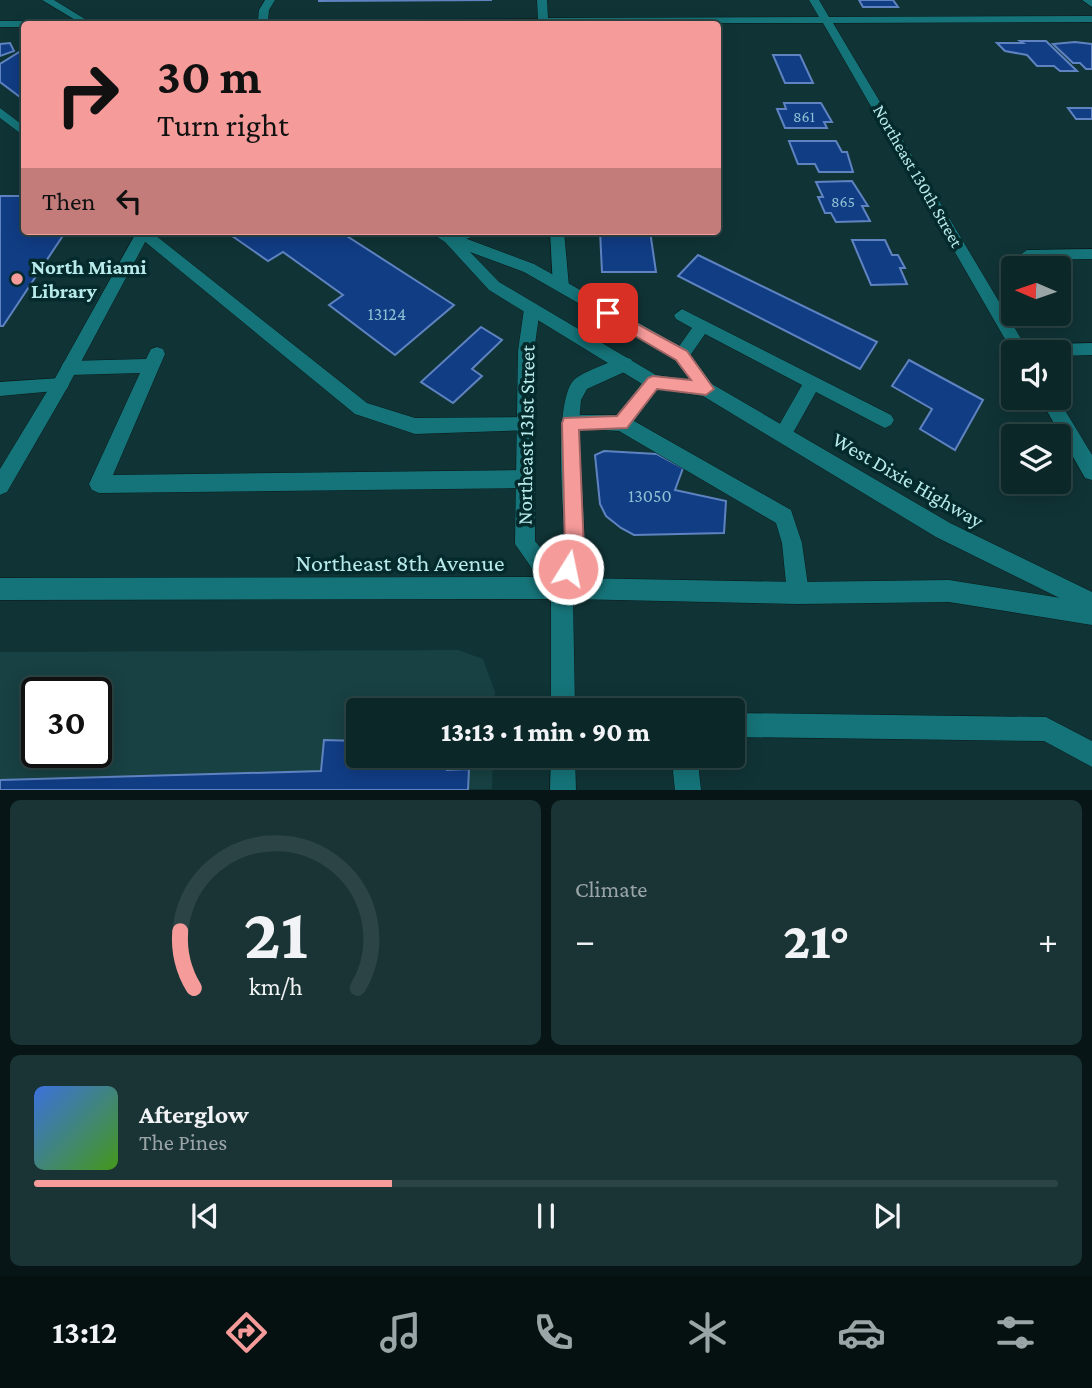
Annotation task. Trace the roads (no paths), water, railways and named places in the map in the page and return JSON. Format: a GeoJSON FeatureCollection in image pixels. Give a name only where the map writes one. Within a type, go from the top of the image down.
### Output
{"type":"FeatureCollection","features":[{"type":"Feature","properties":{"kind":"street"},"geometry":{"type":"LineString","coordinates":[[47,0],[83,21]]}},
{"type":"Feature","properties":{"kind":"street"},"geometry":{"type":"LineString","coordinates":[[263,21],[264,10],[270,0]]}},
{"type":"Feature","properties":{"kind":"street"},"geometry":{"type":"LineString","coordinates":[[542,0],[543,21]]}},
{"type":"Feature","properties":{"kind":"street","name":"Northeast 130th Street"},"geometry":{"type":"LineString","coordinates":[[814,0],[1015,340]]}},
{"type":"Feature","properties":{"kind":"street"},"geometry":{"type":"LineString","coordinates":[[1087,0],[1092,4]]}},
{"type":"Feature","properties":{"kind":"street"},"geometry":{"type":"LineString","coordinates":[[721,23],[1092,19]]}},
{"type":"Feature","properties":{"kind":"street"},"geometry":{"type":"LineString","coordinates":[[0,24],[21,24]]}},
{"type":"Feature","properties":{"kind":"street"},"geometry":{"type":"LineString","coordinates":[[0,112],[21,130]]}},
{"type":"Feature","properties":{"kind":"street"},"geometry":{"type":"LineString","coordinates":[[0,486],[60,385],[142,235]]}},
{"type":"Feature","properties":{"kind":"street"},"geometry":{"type":"LineString","coordinates":[[148,235],[361,410],[415,425],[525,425]]}},
{"type":"Feature","properties":{"kind":"street","name":"West Dixie Highway"},"geometry":{"type":"LineString","coordinates":[[442,235],[529,268],[681,355],[706,389]]}},
{"type":"Feature","properties":{"kind":"street","name":"West Dixie Highway"},"geometry":{"type":"LineString","coordinates":[[442,235],[494,286],[653,382],[706,389],[943,530],[1092,603]]}},
{"type":"Feature","properties":{"kind":"street"},"geometry":{"type":"LineString","coordinates":[[557,235],[561,287]]}},
{"type":"Feature","properties":{"kind":"street"},"geometry":{"type":"LineString","coordinates":[[1027,255],[1092,254]]}},
{"type":"Feature","properties":{"kind":"street","name":"Northeast 131st Street"},"geometry":{"type":"LineString","coordinates":[[532,309],[526,351],[525,544],[562,590]]}},
{"type":"Feature","properties":{"kind":"street"},"geometry":{"type":"LineString","coordinates":[[682,314],[885,420]]}},
{"type":"Feature","properties":{"kind":"street"},"geometry":{"type":"LineString","coordinates":[[681,355],[703,325]]}},
{"type":"Feature","properties":{"kind":"street"},"geometry":{"type":"LineString","coordinates":[[1071,350],[1092,349]]}},
{"type":"Feature","properties":{"kind":"street"},"geometry":{"type":"LineString","coordinates":[[69,368],[154,360],[99,484],[525,479]]}},
{"type":"Feature","properties":{"kind":"street","name":"Northeast 131st Street"},"geometry":{"type":"LineString","coordinates":[[563,698],[562,590],[575,549],[570,423],[572,399],[582,384],[594,376],[625,365]]}},
{"type":"Feature","properties":{"kind":"street"},"geometry":{"type":"LineString","coordinates":[[622,423],[653,382]]}},
{"type":"Feature","properties":{"kind":"street"},"geometry":{"type":"LineString","coordinates":[[783,434],[812,383]]}},
{"type":"Feature","properties":{"kind":"street"},"geometry":{"type":"LineString","coordinates":[[0,389],[60,385]]}},
{"type":"Feature","properties":{"kind":"street"},"geometry":{"type":"LineString","coordinates":[[1056,410],[1092,472]]}},
{"type":"Feature","properties":{"kind":"street"},"geometry":{"type":"LineString","coordinates":[[570,423],[622,423],[784,517],[792,543],[798,593]]}},
{"type":"Feature","properties":{"kind":"street","name":"Northeast 8th Avenue"},"geometry":{"type":"LineString","coordinates":[[0,589],[488,587],[798,593],[948,591],[1092,614]]}},
{"type":"Feature","properties":{"kind":"street"},"geometry":{"type":"LineString","coordinates":[[745,725],[1046,729],[1092,755]]}},
{"type":"Feature","properties":{"kind":"street"},"geometry":{"type":"LineString","coordinates":[[563,768],[563,789]]}},
{"type":"Feature","properties":{"kind":"street"},"geometry":{"type":"LineString","coordinates":[[687,768],[688,789]]}},
{"type":"Feature","properties":{"kind":"place","name":"North Miami Library"},"geometry":{"type":"Point","coordinates":[17,279]}}]}
